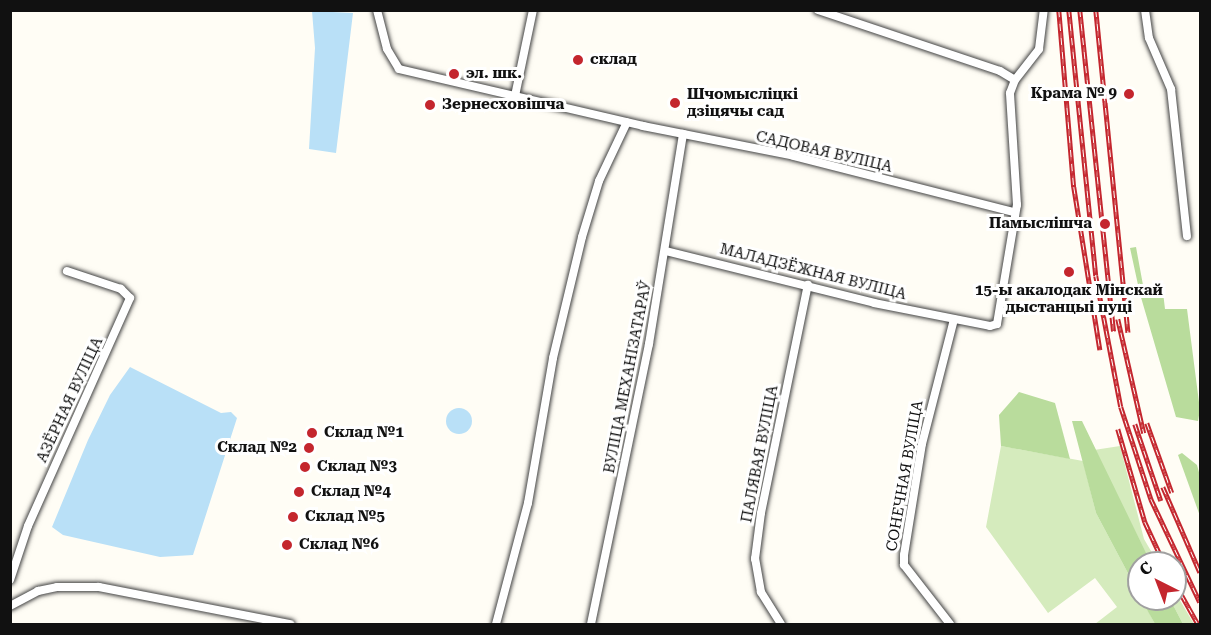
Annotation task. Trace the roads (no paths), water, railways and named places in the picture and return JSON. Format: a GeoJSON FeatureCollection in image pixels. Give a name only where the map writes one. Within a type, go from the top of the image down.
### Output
{"type":"FeatureCollection","features":[{"type":"Feature","properties":{"kind":"street","name":"САДОВАЯ ВУЛІЦА"},"geometry":{"type":"LineString","coordinates":[[377,10],[387,49],[399,69],[627,122],[794,156],[1014,212]]}},
{"type":"Feature","properties":{"kind":"street"},"geometry":{"type":"LineString","coordinates":[[515,96],[532,10]]}},
{"type":"Feature","properties":{"kind":"street"},"geometry":{"type":"LineString","coordinates":[[818,10],[1000,71],[1015,80]]}},
{"type":"Feature","properties":{"kind":"street"},"geometry":{"type":"LineString","coordinates":[[1014,212],[1017,191],[1010,93],[1015,80],[1039,49],[1044,10]]}},
{"type":"Feature","properties":{"kind":"street"},"geometry":{"type":"LineString","coordinates":[[1145,10],[1149,38],[1171,89],[1187,236]]}},
{"type":"Feature","properties":{"kind":"street"},"geometry":{"type":"LineString","coordinates":[[496,624],[528,503],[553,358],[582,237],[599,181],[627,122]]}},
{"type":"Feature","properties":{"kind":"street","name":"ВУЛІЦА МЕХАНІЗАТАРАЎ"},"geometry":{"type":"LineString","coordinates":[[591,624],[666,251],[683,134]]}},
{"type":"Feature","properties":{"kind":"street","name":"МАЛАДЗЁЖНАЯ ВУЛІЦА"},"geometry":{"type":"LineString","coordinates":[[666,251],[990,327],[1000,318],[1014,212]]}},
{"type":"Feature","properties":{"kind":"street","name":"АЗЁРНАЯ ВУЛІЦА"},"geometry":{"type":"LineString","coordinates":[[10,579],[28,526],[130,298],[121,289],[68,271]]}},
{"type":"Feature","properties":{"kind":"street","name":"ПАЛЯВАЯ ВУЛІЦА"},"geometry":{"type":"LineString","coordinates":[[781,624],[760,591],[755,559],[760,513],[808,285]]}},
{"type":"Feature","properties":{"kind":"street","name":"СОНЕЧНАЯ ВУЛІЦА"},"geometry":{"type":"LineString","coordinates":[[950,624],[904,565],[904,555],[922,444],[954,319]]}},
{"type":"Feature","properties":{"kind":"street"},"geometry":{"type":"LineString","coordinates":[[10,606],[48,589],[99,587],[290,624]]}},
{"type":"Feature","properties":{"kind":"water"},"geometry":{"type":"Polygon","coordinates":[[[312,11],[353,13],[336,153],[309,149],[315,48],[312,11]]]}},
{"type":"Feature","properties":{"kind":"water"},"geometry":{"type":"Polygon","coordinates":[[[130,367],[221,413],[231,412],[237,418],[193,555],[160,557],[63,535],[52,527],[88,440],[110,395],[130,367]]]}},
{"type":"Feature","properties":{"kind":"water"},"geometry":{"type":"Polygon","coordinates":[[[459,408],[468,412],[472,421],[468,430],[459,434],[450,430],[446,421],[450,412],[459,408]]]}},
{"type":"Feature","properties":{"kind":"railway"},"geometry":{"type":"LineString","coordinates":[[1059,10],[1074,187],[1100,350]]}},
{"type":"Feature","properties":{"kind":"railway"},"geometry":{"type":"LineString","coordinates":[[1069,10],[1096,276],[1121,407],[1151,499],[1200,602]]}},
{"type":"Feature","properties":{"kind":"railway"},"geometry":{"type":"LineString","coordinates":[[1080,10],[1114,331]]}},
{"type":"Feature","properties":{"kind":"railway"},"geometry":{"type":"LineString","coordinates":[[1096,10],[1128,332]]}},
{"type":"Feature","properties":{"kind":"railway"},"geometry":{"type":"LineString","coordinates":[[1118,319],[1144,433]]}},
{"type":"Feature","properties":{"kind":"railway"},"geometry":{"type":"LineString","coordinates":[[1147,423],[1172,493]]}},
{"type":"Feature","properties":{"kind":"railway"},"geometry":{"type":"LineString","coordinates":[[1135,424],[1161,501]]}},
{"type":"Feature","properties":{"kind":"railway"},"geometry":{"type":"LineString","coordinates":[[1118,429],[1145,522],[1158,551]]}},
{"type":"Feature","properties":{"kind":"railway"},"geometry":{"type":"LineString","coordinates":[[1163,487],[1200,572]]}},
{"type":"Feature","properties":{"kind":"railway"},"geometry":{"type":"LineString","coordinates":[[1187,604],[1198,624]]}},
{"type":"Feature","properties":{"kind":"place","name":"склад"},"geometry":{"type":"Point","coordinates":[578,60]}},
{"type":"Feature","properties":{"kind":"place","name":"эл. шк."},"geometry":{"type":"Point","coordinates":[454,74]}},
{"type":"Feature","properties":{"kind":"place","name":"Крама № 9"},"geometry":{"type":"Point","coordinates":[1129,94]}},
{"type":"Feature","properties":{"kind":"place","name":"Шчомысліцкі дзіцячы сад"},"geometry":{"type":"Point","coordinates":[675,103]}},
{"type":"Feature","properties":{"kind":"place","name":"Зернесховішча"},"geometry":{"type":"Point","coordinates":[430,105]}},
{"type":"Feature","properties":{"kind":"place","name":"Памыслішча"},"geometry":{"type":"Point","coordinates":[1105,224]}},
{"type":"Feature","properties":{"kind":"place","name":"15-ы акалодак Мінскай дыстанцыі пуці"},"geometry":{"type":"Point","coordinates":[1069,272]}},
{"type":"Feature","properties":{"kind":"place","name":"Склад №1"},"geometry":{"type":"Point","coordinates":[312,433]}},
{"type":"Feature","properties":{"kind":"place","name":"Склад №2"},"geometry":{"type":"Point","coordinates":[309,448]}},
{"type":"Feature","properties":{"kind":"place","name":"Склад №3"},"geometry":{"type":"Point","coordinates":[305,467]}},
{"type":"Feature","properties":{"kind":"place","name":"Склад №4"},"geometry":{"type":"Point","coordinates":[299,492]}},
{"type":"Feature","properties":{"kind":"place","name":"Склад №5"},"geometry":{"type":"Point","coordinates":[293,517]}},
{"type":"Feature","properties":{"kind":"place","name":"Склад №6"},"geometry":{"type":"Point","coordinates":[287,545]}}]}
